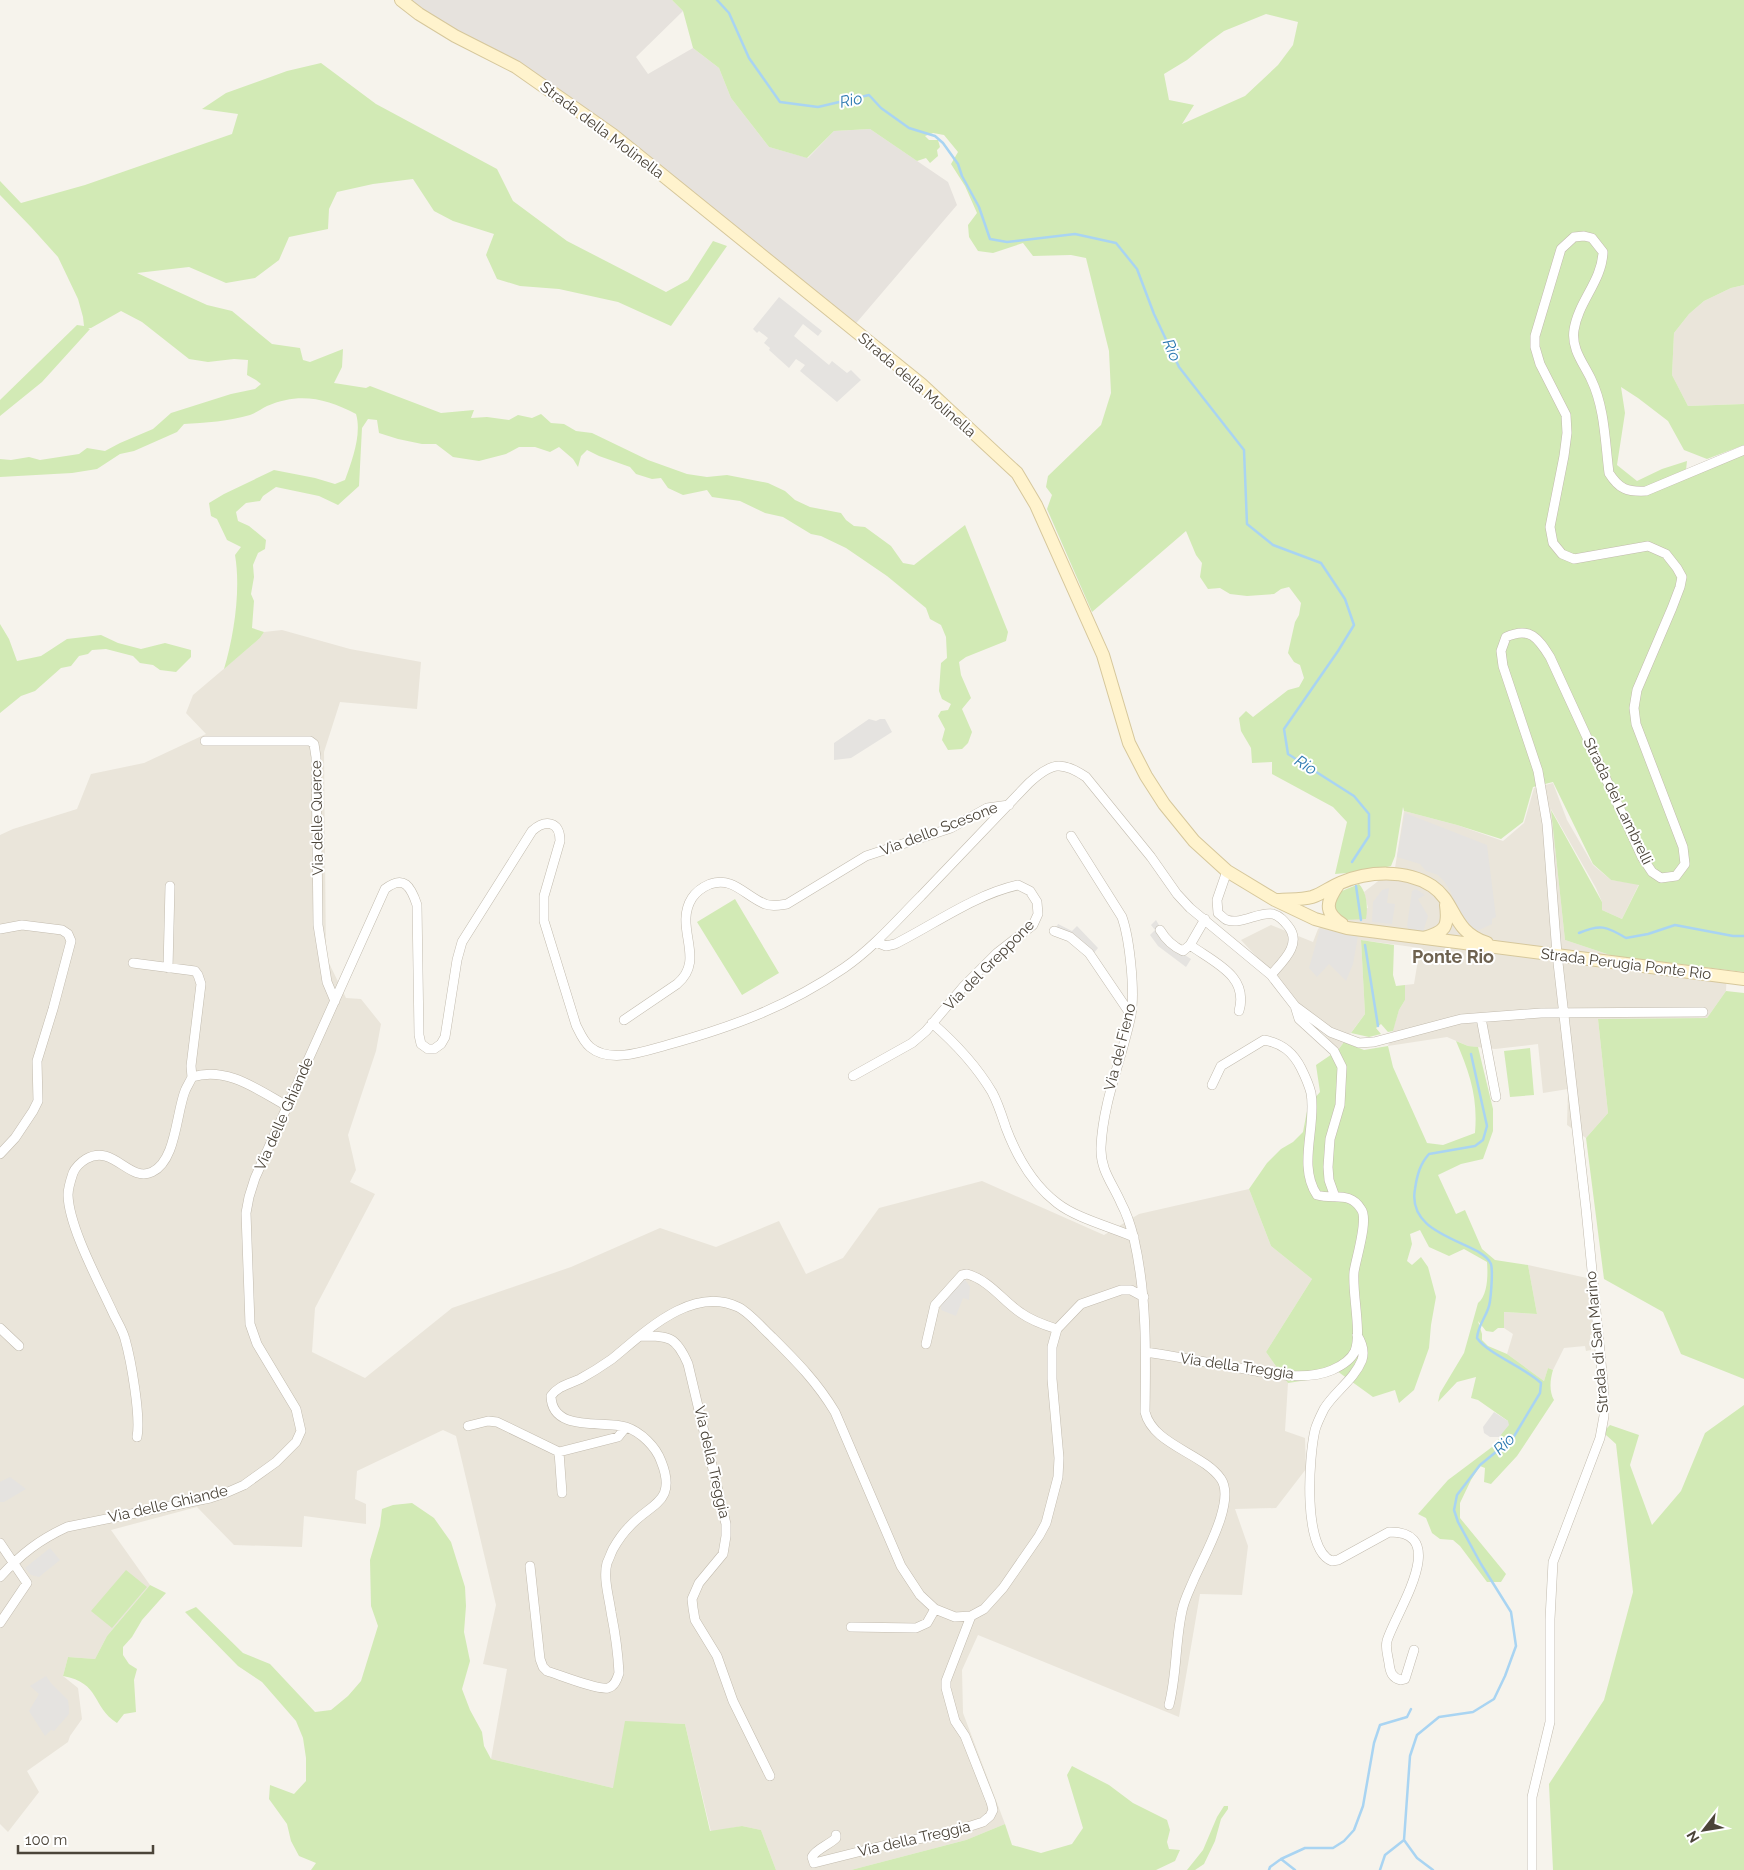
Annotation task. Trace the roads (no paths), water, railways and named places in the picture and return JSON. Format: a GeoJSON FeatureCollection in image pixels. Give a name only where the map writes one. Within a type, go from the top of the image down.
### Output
{"type":"FeatureCollection","features":[{"type":"Feature","properties":{"kind":"main road","name":"Strada della Molinella"},"geometry":{"type":"LineString","coordinates":[[401,0],[454,36],[516,67],[613,135],[921,384],[1016,473],[1036,505],[1103,655],[1129,743],[1146,776],[1164,804],[1194,842],[1227,871],[1275,900]]}},
{"type":"Feature","properties":{"kind":"main road","name":"Strada Perugia Ponte Rio"},"geometry":{"type":"LineString","coordinates":[[1275,900],[1314,896],[1340,883],[1365,875],[1407,875],[1432,886],[1445,899],[1466,932],[1480,940],[1508,950]]}},
{"type":"Feature","properties":{"kind":"main road"},"geometry":{"type":"LineString","coordinates":[[1340,883],[1329,897],[1328,906],[1330,914],[1335,920],[1348,928]]}},
{"type":"Feature","properties":{"kind":"main road"},"geometry":{"type":"LineString","coordinates":[[1314,896],[1311,911],[1315,919]]}},
{"type":"Feature","properties":{"kind":"main road"},"geometry":{"type":"LineString","coordinates":[[1421,938],[1437,934],[1447,924],[1445,899]]}},
{"type":"Feature","properties":{"kind":"main road","name":"Strada Perugia Ponte Rio"},"geometry":{"type":"LineString","coordinates":[[1275,900],[1315,919],[1348,928],[1744,979]]}},
{"type":"Feature","properties":{"kind":"street","name":"Strada dei Lambrelli"},"geometry":{"type":"LineString","coordinates":[[1564,1014],[1557,954],[1547,824],[1538,771],[1502,666],[1501,651],[1506,637],[1516,632],[1529,633],[1540,642],[1550,657],[1642,858],[1652,872],[1661,878],[1676,876],[1685,864],[1683,847],[1636,724],[1634,708],[1637,690],[1672,608],[1682,577],[1678,568],[1666,554],[1648,546],[1574,559],[1562,554],[1553,543],[1550,527],[1565,448],[1567,433],[1566,415],[1540,364],[1535,347],[1536,336],[1550,285],[1561,249],[1566,243],[1574,237],[1584,236],[1592,238],[1603,252],[1603,265],[1577,320],[1574,331],[1574,343],[1598,394],[1609,473],[1615,483],[1634,492],[1646,491],[1744,450]]}},
{"type":"Feature","properties":{"kind":"street","name":"Via delle Querce"},"geometry":{"type":"LineString","coordinates":[[205,741],[310,741],[314,744],[316,757],[318,926],[327,982],[335,1000]]}},
{"type":"Feature","properties":{"kind":"street"},"geometry":{"type":"LineString","coordinates":[[876,942],[1041,772],[1051,766],[1063,766],[1074,769],[1086,777],[1190,908],[1271,975],[1295,1006],[1330,1032],[1359,1043],[1374,1042],[1461,1019],[1541,1013],[1703,1012]]}},
{"type":"Feature","properties":{"kind":"street","name":"Via dello Scesone"},"geometry":{"type":"LineString","coordinates":[[624,1020],[677,984],[689,970],[691,962],[686,924],[688,909],[696,893],[707,885],[719,881],[730,883],[766,904],[777,906],[788,904],[866,856],[951,828],[988,808],[1008,804]]}},
{"type":"Feature","properties":{"kind":"street","name":"Via delle Ghiande"},"geometry":{"type":"LineString","coordinates":[[0,1576],[27,1549],[45,1537],[67,1527],[210,1498],[244,1485],[276,1462],[296,1442],[301,1431],[296,1409],[257,1344],[250,1324],[246,1213],[254,1178],[385,889],[392,883],[400,882],[409,886],[417,905],[419,1035],[421,1044],[428,1049],[434,1049],[441,1044],[445,1037],[457,960],[462,942],[532,831],[539,825],[547,823],[556,827],[560,833],[560,841],[544,896],[544,921],[576,1025],[583,1039],[591,1048],[601,1054],[621,1055],[642,1052],[717,1032],[752,1019],[789,1001],[843,968],[876,942]]}},
{"type":"Feature","properties":{"kind":"street","name":"Via del Fieno"},"geometry":{"type":"LineString","coordinates":[[1071,836],[1122,917],[1124,924],[1133,999],[1106,1106],[1101,1148],[1102,1164],[1105,1173],[1122,1204],[1134,1237],[1144,1297]]}},
{"type":"Feature","properties":{"kind":"street"},"geometry":{"type":"LineString","coordinates":[[1227,871],[1217,900],[1218,912],[1228,920],[1273,914],[1283,920],[1291,929],[1294,941],[1290,953],[1271,975]]}},
{"type":"Feature","properties":{"kind":"street","name":"Via del Greppone"},"geometry":{"type":"LineString","coordinates":[[854,1076],[912,1044],[964,986],[998,953],[1033,925],[1038,914],[1037,902],[1030,891],[1018,885],[1005,888],[981,898],[896,944],[886,946],[876,942]]}},
{"type":"Feature","properties":{"kind":"street"},"geometry":{"type":"LineString","coordinates":[[168,968],[170,886]]}},
{"type":"Feature","properties":{"kind":"street"},"geometry":{"type":"LineString","coordinates":[[1160,930],[1175,948],[1183,951],[1190,945],[1205,919]]}},
{"type":"Feature","properties":{"kind":"street"},"geometry":{"type":"LineString","coordinates":[[0,929],[22,925],[62,930],[68,934],[71,941],[53,1009],[36,1061],[38,1100],[15,1138],[0,1154]]}},
{"type":"Feature","properties":{"kind":"street"},"geometry":{"type":"LineString","coordinates":[[1054,931],[1070,937],[1089,953],[1130,1015]]}},
{"type":"Feature","properties":{"kind":"street"},"geometry":{"type":"LineString","coordinates":[[1190,945],[1228,972],[1238,982],[1242,996],[1239,1011]]}},
{"type":"Feature","properties":{"kind":"street"},"geometry":{"type":"LineString","coordinates":[[133,964],[194,971],[198,975],[201,984],[191,1066],[192,1077],[185,1090],[168,1156],[161,1166],[150,1174],[140,1173],[128,1168],[106,1155],[93,1155],[82,1161],[74,1171],[68,1193],[78,1234],[125,1338],[136,1400],[137,1437]]}},
{"type":"Feature","properties":{"kind":"street"},"geometry":{"type":"LineString","coordinates":[[1295,1006],[1299,1019],[1334,1051],[1342,1067],[1340,1105],[1330,1139],[1328,1167],[1329,1180],[1335,1197]]}},
{"type":"Feature","properties":{"kind":"street","name":"Strada di San Marino"},"geometry":{"type":"LineString","coordinates":[[1532,1870],[1532,1797],[1550,1722],[1550,1619],[1553,1562],[1600,1438],[1604,1416],[1604,1393],[1589,1238],[1564,1014]]}},
{"type":"Feature","properties":{"kind":"street"},"geometry":{"type":"LineString","coordinates":[[1481,1018],[1496,1097]]}},
{"type":"Feature","properties":{"kind":"street"},"geometry":{"type":"LineString","coordinates":[[932,1023],[955,1043],[992,1092],[1012,1143],[1026,1170],[1041,1189],[1057,1204],[1068,1210],[1134,1237]]}},
{"type":"Feature","properties":{"kind":"street","name":"Via della Treggia"},"geometry":{"type":"LineString","coordinates":[[1146,1352],[1287,1376],[1317,1374],[1331,1370],[1345,1363],[1355,1349],[1357,1335],[1354,1272],[1364,1219],[1363,1210],[1354,1199],[1344,1196],[1326,1198],[1317,1195],[1313,1189],[1308,1162],[1312,1115],[1311,1093],[1295,1056],[1278,1042],[1264,1040],[1221,1066],[1212,1085]]}},
{"type":"Feature","properties":{"kind":"street"},"geometry":{"type":"LineString","coordinates":[[192,1077],[203,1074],[215,1074],[245,1082],[287,1106]]}},
{"type":"Feature","properties":{"kind":"street"},"geometry":{"type":"LineString","coordinates":[[926,1344],[935,1306],[962,1276],[967,1274],[988,1284],[1020,1312],[1038,1323],[1057,1329]]}},
{"type":"Feature","properties":{"kind":"street"},"geometry":{"type":"LineString","coordinates":[[530,1566],[540,1659],[543,1667],[547,1671],[599,1688],[609,1688],[616,1682],[619,1672],[607,1583],[607,1564],[613,1550],[629,1527],[661,1501],[666,1490],[665,1473],[655,1448],[638,1433],[626,1427],[572,1421],[561,1417],[554,1410],[551,1396],[555,1390],[580,1379],[604,1364],[641,1336],[688,1305],[704,1301],[723,1301],[740,1308],[804,1368],[822,1390],[835,1412],[901,1566],[920,1595],[935,1609],[955,1617],[971,1616],[984,1609],[1003,1588],[1046,1523],[1058,1477],[1059,1458],[1052,1378],[1052,1347],[1057,1329],[1081,1304],[1121,1290],[1131,1290],[1144,1297],[1146,1352],[1145,1412],[1147,1421],[1171,1443],[1213,1471],[1225,1485],[1226,1494],[1222,1515],[1182,1610],[1169,1706]]}},
{"type":"Feature","properties":{"kind":"street"},"geometry":{"type":"LineString","coordinates":[[0,1328],[19,1346]]}},
{"type":"Feature","properties":{"kind":"street"},"geometry":{"type":"LineString","coordinates":[[1357,1335],[1362,1342],[1364,1351],[1362,1360],[1354,1373],[1325,1407],[1315,1428],[1310,1492],[1311,1521],[1319,1550],[1332,1560],[1338,1560],[1389,1532],[1398,1532],[1406,1535],[1412,1541],[1419,1556],[1418,1564],[1386,1644],[1390,1671],[1393,1677],[1401,1680],[1405,1678],[1414,1650]]}},
{"type":"Feature","properties":{"kind":"street","name":"Via della Treggia"},"geometry":{"type":"LineString","coordinates":[[641,1336],[666,1336],[676,1343],[688,1364],[726,1524],[723,1554],[700,1583],[692,1599],[695,1620],[717,1656],[733,1701],[770,1776]]}},
{"type":"Feature","properties":{"kind":"street"},"geometry":{"type":"LineString","coordinates":[[468,1426],[488,1421],[497,1422],[559,1452],[618,1437],[626,1427]]}},
{"type":"Feature","properties":{"kind":"street"},"geometry":{"type":"LineString","coordinates":[[559,1452],[562,1493]]}},
{"type":"Feature","properties":{"kind":"street"},"geometry":{"type":"LineString","coordinates":[[0,1542],[27,1583],[0,1623]]}},
{"type":"Feature","properties":{"kind":"street"},"geometry":{"type":"LineString","coordinates":[[851,1627],[916,1628],[927,1623],[935,1609]]}},
{"type":"Feature","properties":{"kind":"street","name":"Via della Treggia"},"geometry":{"type":"LineString","coordinates":[[836,1835],[836,1838],[828,1845],[813,1854],[814,1863],[894,1843],[946,1834],[983,1822],[990,1816],[992,1810],[991,1802],[965,1736],[955,1721],[946,1688],[946,1681],[971,1616]]}},
{"type":"Feature","properties":{"kind":"waterway","name":"Rio"},"geometry":{"type":"LineString","coordinates":[[717,0],[729,13],[749,58],[780,102],[818,107],[869,95],[881,108],[909,128],[935,136],[943,143],[958,164],[962,176],[979,207],[990,239],[1007,242],[1075,234],[1116,243],[1137,269],[1154,314],[1179,367],[1244,450],[1247,524],[1273,545],[1321,563],[1345,599],[1354,625],[1284,729],[1288,754],[1354,796],[1369,814],[1369,836],[1352,862]]}},
{"type":"Feature","properties":{"kind":"waterway","name":"Rio"},"geometry":{"type":"LineString","coordinates":[[1356,886],[1361,920]]}},
{"type":"Feature","properties":{"kind":"waterway"},"geometry":{"type":"LineString","coordinates":[[1579,933],[1598,927],[1608,929],[1626,938],[1648,934],[1675,925],[1733,936],[1744,936]]}},
{"type":"Feature","properties":{"kind":"waterway","name":"Rio"},"geometry":{"type":"LineString","coordinates":[[1365,945],[1378,1026]]}},
{"type":"Feature","properties":{"kind":"waterway","name":"Rio"},"geometry":{"type":"LineString","coordinates":[[1433,1870],[1417,1858],[1404,1840],[1410,1756],[1417,1735],[1439,1717],[1473,1712],[1494,1699],[1516,1646],[1511,1612],[1458,1522],[1454,1510],[1457,1495],[1480,1465],[1513,1438],[1540,1393],[1541,1383],[1525,1371],[1489,1350],[1477,1338],[1490,1300],[1492,1273],[1490,1262],[1477,1251],[1444,1235],[1425,1222],[1418,1213],[1415,1202],[1418,1174],[1429,1154],[1475,1146],[1483,1140],[1487,1126],[1471,1054]]}},
{"type":"Feature","properties":{"kind":"waterway"},"geometry":{"type":"LineString","coordinates":[[1281,1859],[1305,1848],[1333,1848],[1344,1841],[1354,1830],[1363,1806],[1374,1743],[1380,1725],[1407,1717],[1411,1709]]}},
{"type":"Feature","properties":{"kind":"waterway"},"geometry":{"type":"LineString","coordinates":[[1380,1870],[1385,1855],[1404,1840]]}},
{"type":"Feature","properties":{"kind":"waterway"},"geometry":{"type":"LineString","coordinates":[[1269,1870],[1270,1867],[1281,1859],[1295,1870]]}},
{"type":"Feature","properties":{"kind":"district","name":"Ponte Rio"},"geometry":{"type":"Point","coordinates":[1453,956]}}]}
